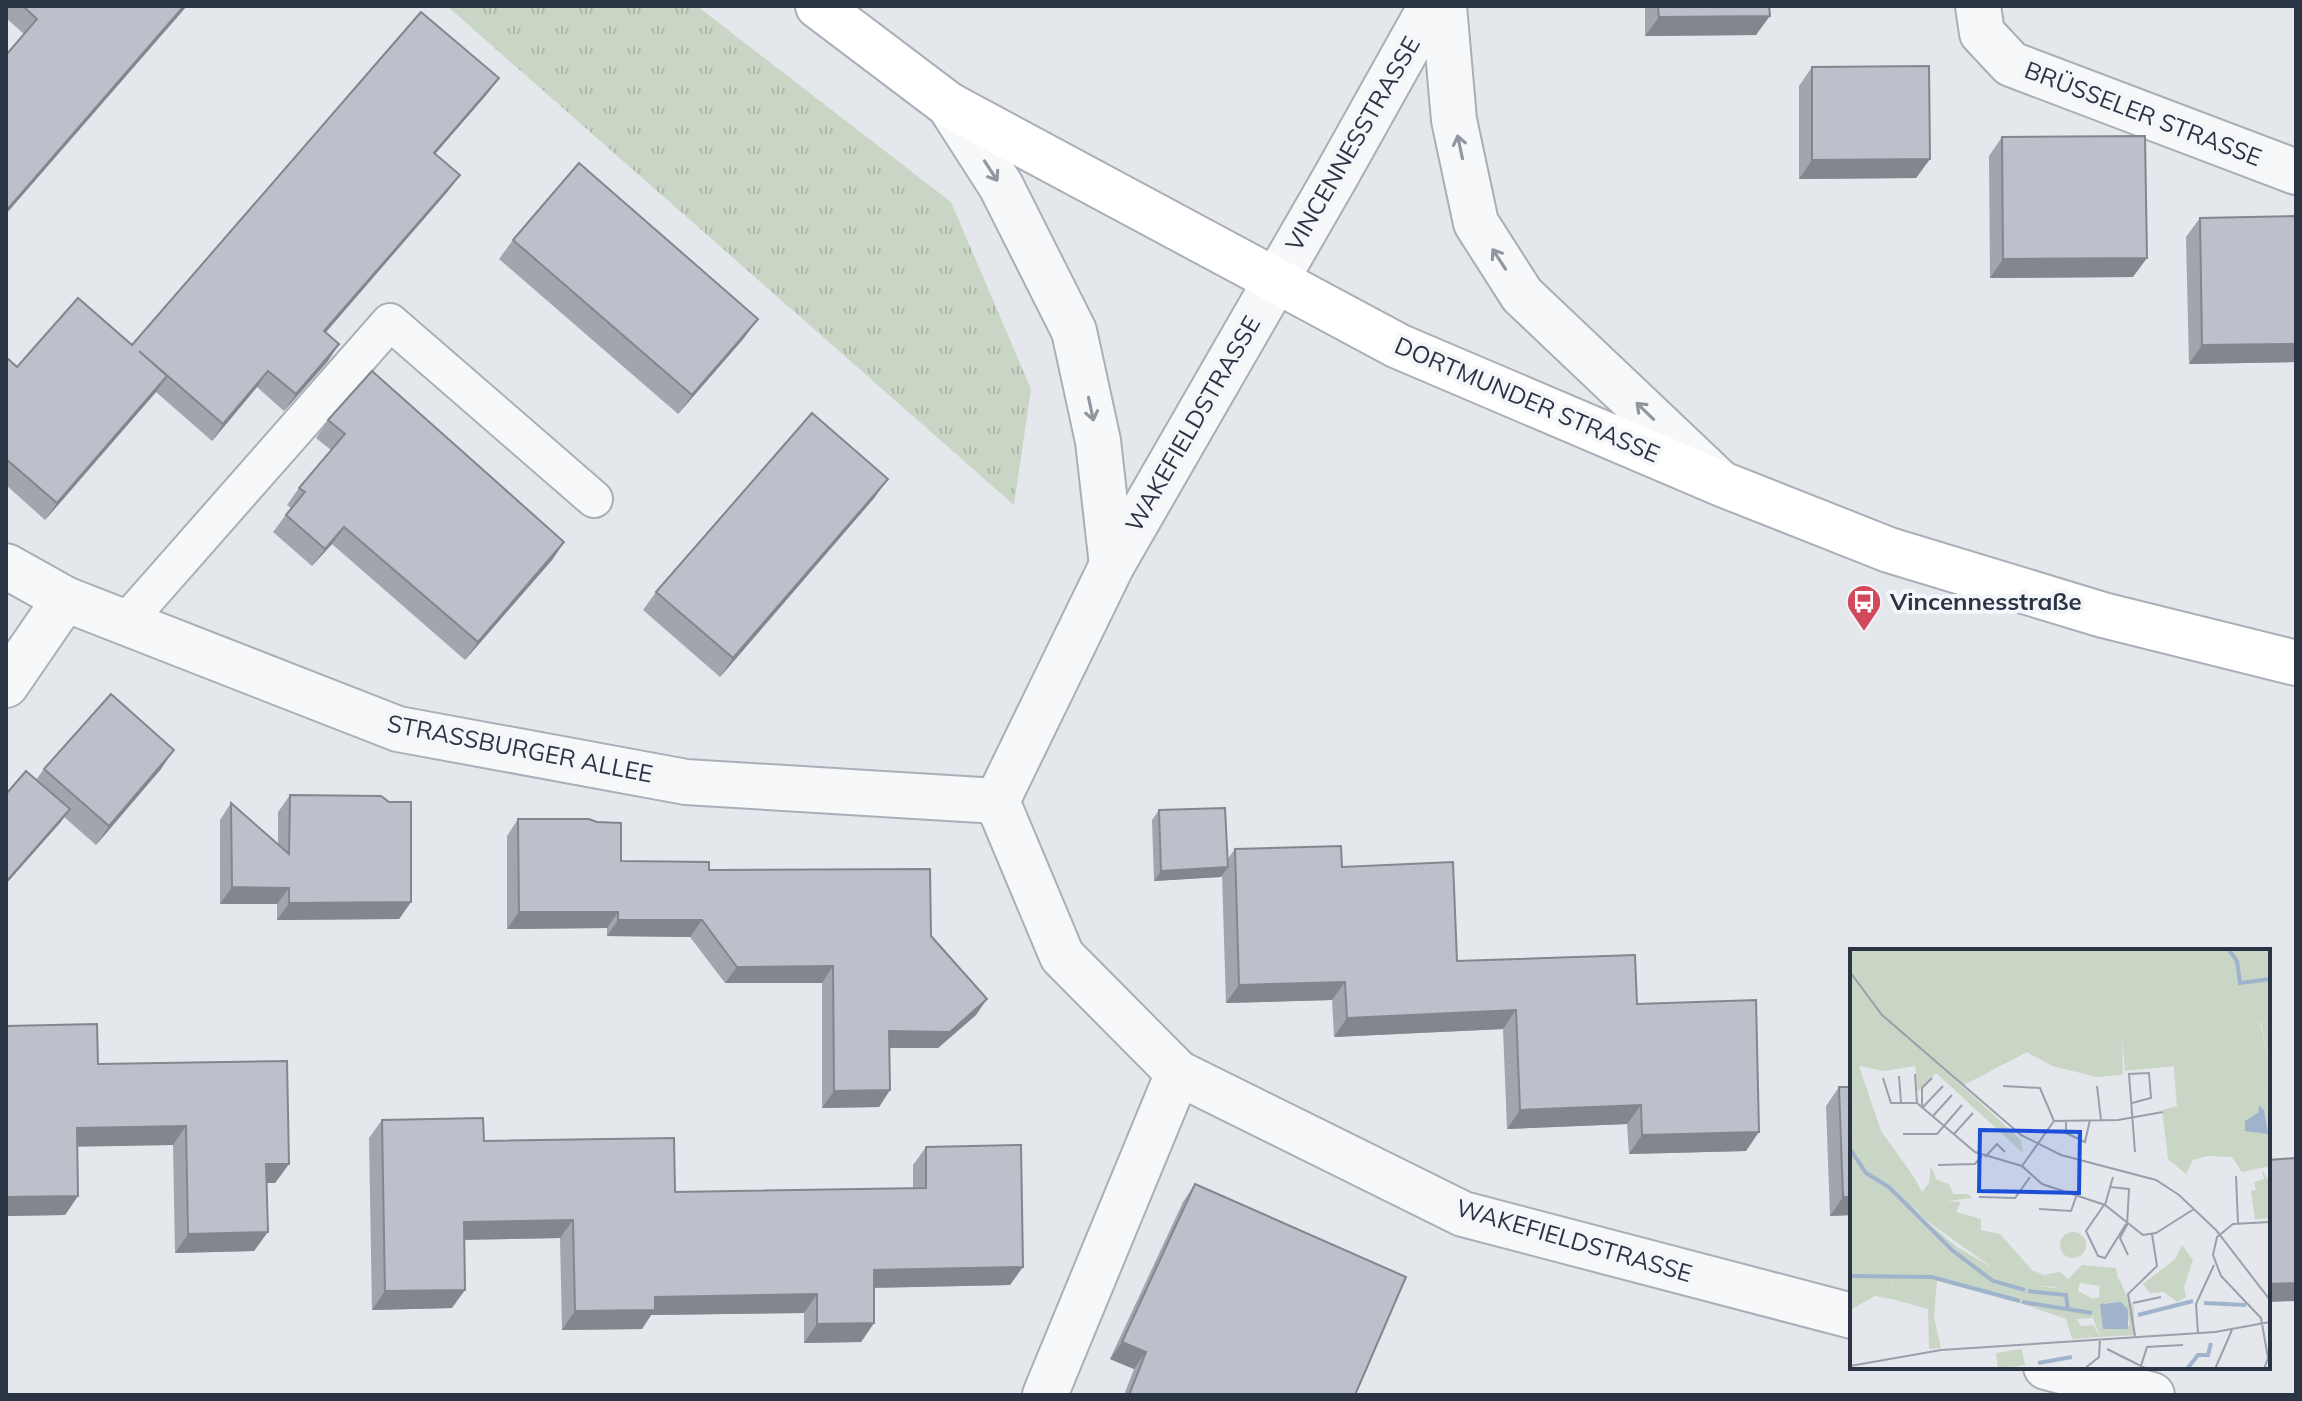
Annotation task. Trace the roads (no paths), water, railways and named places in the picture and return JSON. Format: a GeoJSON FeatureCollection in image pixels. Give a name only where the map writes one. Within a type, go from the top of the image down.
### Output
{"type":"FeatureCollection","features":[{"type":"Feature","properties":{"kind":"main road","name":"DORTMUNDER STRASSE"},"geometry":{"type":"LineString","coordinates":[[818,6],[949,105],[1398,346],[1722,484],[1889,550],[2103,615],[2296,663]]}},
{"type":"Feature","properties":{"kind":"street","name":"VINCENNESSTRASSE"},"geometry":{"type":"LineString","coordinates":[[1275,282],[1431,6]]}},
{"type":"Feature","properties":{"kind":"street","name":"VINCENNESSTRASSE"},"geometry":{"type":"LineString","coordinates":[[1444,6],[1454,120],[1476,223],[1522,295],[1722,484]]}},
{"type":"Feature","properties":{"kind":"street","name":"BRÜSSELER STRASSE"},"geometry":{"type":"LineString","coordinates":[[1978,6],[1982,33],[2011,64],[2296,172]]}},
{"type":"Feature","properties":{"kind":"street","name":"WAKEFIELDSTRASSE"},"geometry":{"type":"LineString","coordinates":[[949,105],[1001,186],[1074,331],[1098,441],[1112,565]]}},
{"type":"Feature","properties":{"kind":"street","name":"WAKEFIELDSTRASSE"},"geometry":{"type":"LineString","coordinates":[[1275,282],[1112,565],[997,801],[1062,956],[1178,1073],[1463,1214],[1850,1315]]}},
{"type":"Feature","properties":{"kind":"street","name":"STRASSBURGER ALLEE"},"geometry":{"type":"LineString","coordinates":[[6,566],[65,599],[398,729],[686,782],[997,801]]}},
{"type":"Feature","properties":{"kind":"street"},"geometry":{"type":"LineString","coordinates":[[6,685],[65,599]]}},
{"type":"Feature","properties":{"kind":"street"},"geometry":{"type":"LineString","coordinates":[[1045,1395],[1178,1073]]}},
{"type":"Feature","properties":{"kind":"street"},"geometry":{"type":"LineString","coordinates":[[2054,1369],[2152,1395]]}},
{"type":"Feature","properties":{"kind":"lane"},"geometry":{"type":"LineString","coordinates":[[126,622],[390,322],[594,499]]}},
{"type":"Feature","properties":{"kind":"place","name":"Vincennesstraße"},"geometry":{"type":"Point","coordinates":[1864,633]}}]}
